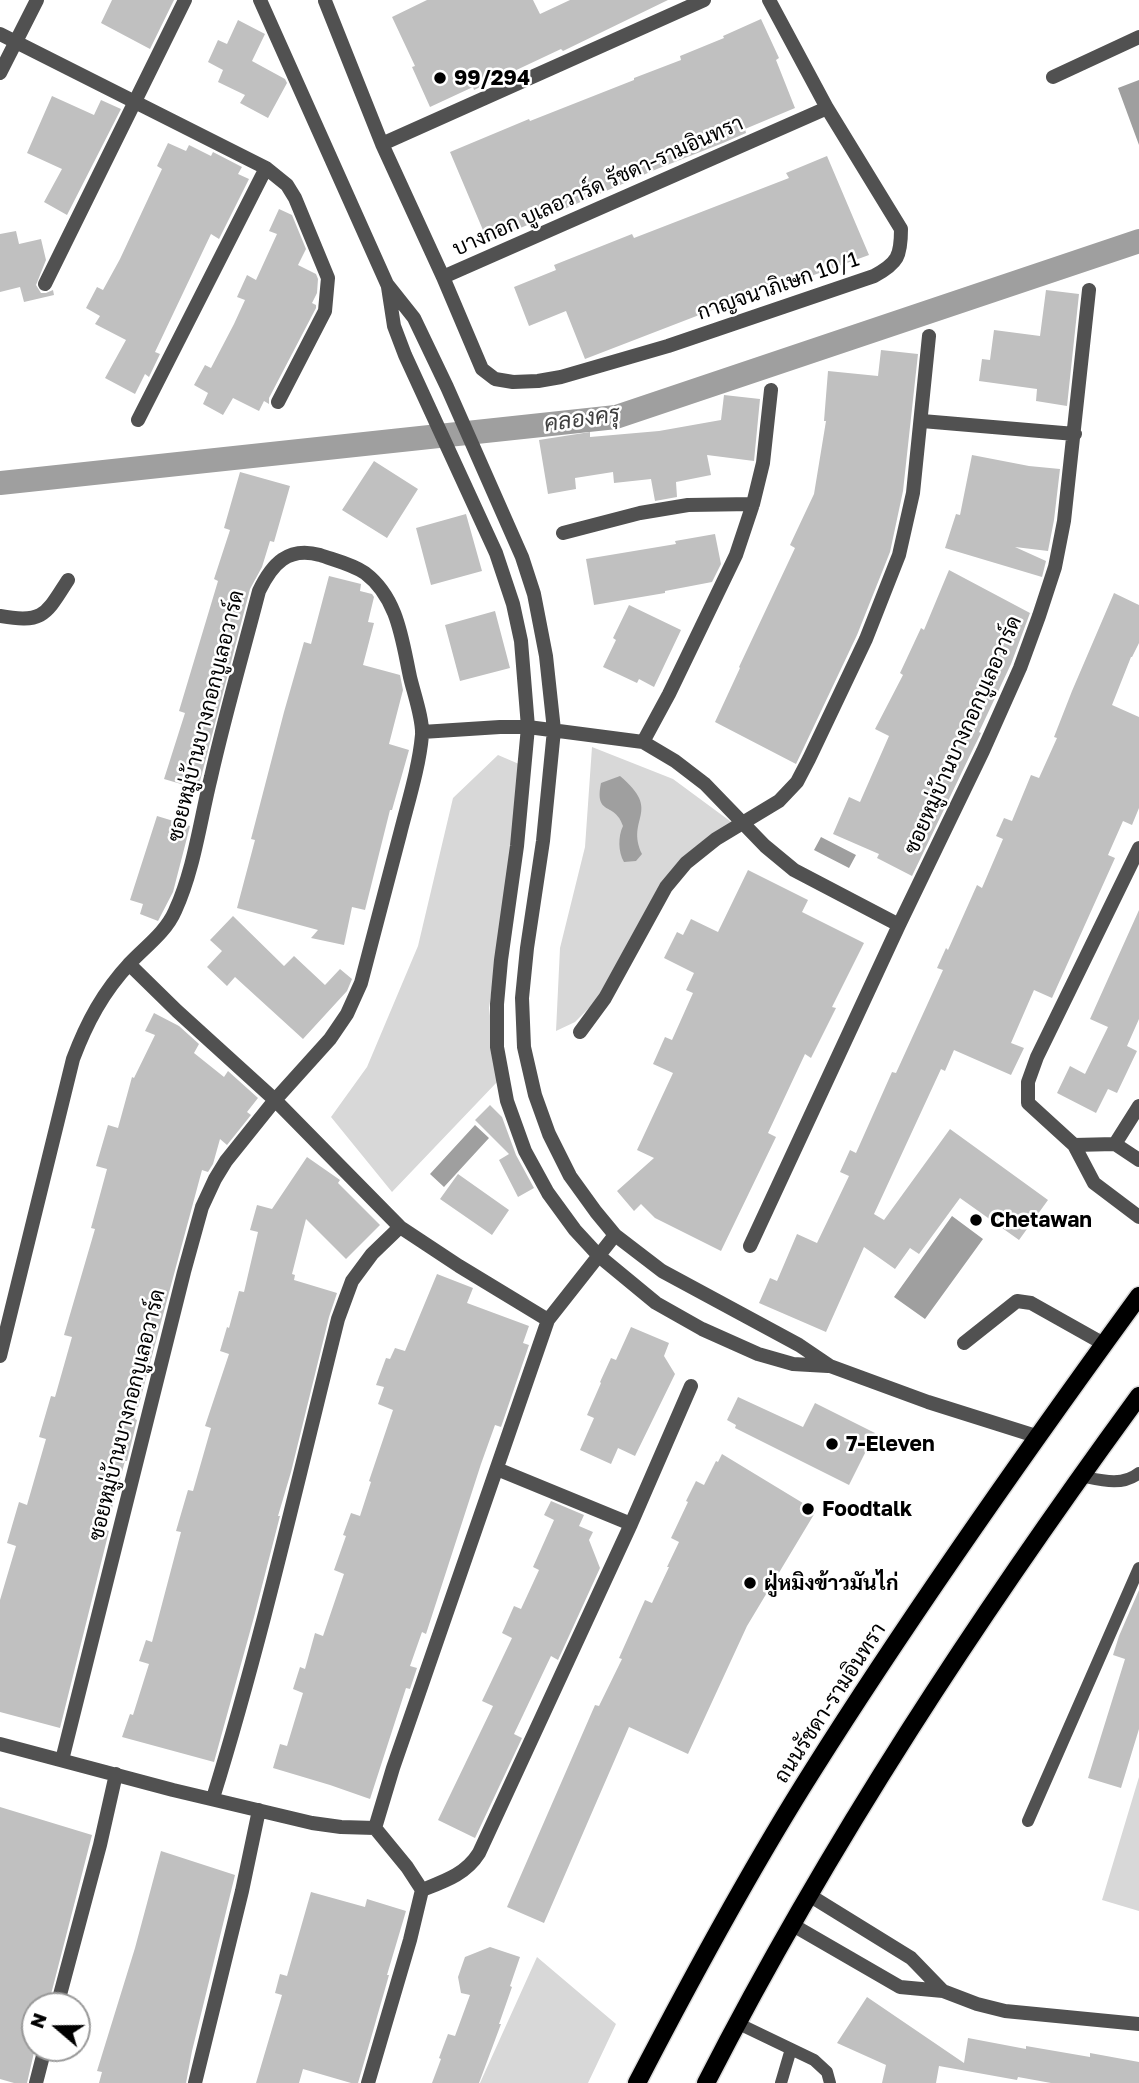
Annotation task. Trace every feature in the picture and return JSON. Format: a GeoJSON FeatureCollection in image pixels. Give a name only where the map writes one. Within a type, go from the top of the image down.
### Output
{"type":"FeatureCollection","features":[{"type":"Feature","properties":{"kind":"main road","name":"ถนนรัชดา-รามอินทรา"},"geometry":{"type":"LineString","coordinates":[[636,2083],[738,1893],[811,1772],[885,1657],[1139,1296]]}},
{"type":"Feature","properties":{"kind":"main road"},"geometry":{"type":"LineString","coordinates":[[706,2083],[791,1924],[891,1757],[942,1677],[1080,1476],[1139,1396]]}},
{"type":"Feature","properties":{"kind":"street"},"geometry":{"type":"LineString","coordinates":[[0,73],[37,0]]}},
{"type":"Feature","properties":{"kind":"street"},"geometry":{"type":"LineString","coordinates":[[45,284],[185,0]]}},
{"type":"Feature","properties":{"kind":"street"},"geometry":{"type":"LineString","coordinates":[[260,0],[387,284],[394,326],[424,398],[496,553],[513,604],[521,640],[528,727],[517,846],[496,1004],[497,1046],[507,1101],[525,1151],[548,1193],[575,1230],[599,1256],[656,1303],[702,1329],[758,1353],[793,1364],[830,1366]]}},
{"type":"Feature","properties":{"kind":"street","name":"บางกอก บูเลอวาร์ด รัชดา-รามอินทรา"},"geometry":{"type":"LineString","coordinates":[[326,0],[382,144],[443,277],[827,108]]}},
{"type":"Feature","properties":{"kind":"street"},"geometry":{"type":"LineString","coordinates":[[382,144],[704,0]]}},
{"type":"Feature","properties":{"kind":"street","name":"กาญจนาภิเษก 10/1"},"geometry":{"type":"LineString","coordinates":[[443,277],[482,369],[495,379],[513,382],[561,377],[668,346],[874,276],[892,266],[901,251],[901,229],[827,108],[769,0]]}},
{"type":"Feature","properties":{"kind":"street"},"geometry":{"type":"LineString","coordinates":[[0,34],[266,168],[287,185],[328,278],[325,311],[278,402]]}},
{"type":"Feature","properties":{"kind":"street"},"geometry":{"type":"LineString","coordinates":[[1053,77],[1139,37]]}},
{"type":"Feature","properties":{"kind":"street"},"geometry":{"type":"LineString","coordinates":[[138,420],[266,168]]}},
{"type":"Feature","properties":{"kind":"street"},"geometry":{"type":"LineString","coordinates":[[387,284],[415,318],[522,557],[534,594],[546,656],[554,730],[543,841],[522,998],[524,1047],[534,1095],[549,1134],[570,1176],[615,1235],[662,1270],[799,1345],[830,1366],[928,1402],[1039,1437]]}},
{"type":"Feature","properties":{"kind":"street","name":"ซอยหมู่บ้านบางกอกบูเลอวาร์ด"},"geometry":{"type":"LineString","coordinates":[[750,1246],[988,739],[1020,668],[1039,616],[1055,567],[1064,521],[1089,290]]}},
{"type":"Feature","properties":{"kind":"street"},"geometry":{"type":"LineString","coordinates":[[580,1032],[605,998],[666,887],[686,863],[716,839],[779,801],[797,782],[866,639],[899,555],[914,493],[929,336]]}},
{"type":"Feature","properties":{"kind":"street"},"geometry":{"type":"LineString","coordinates":[[643,742],[736,555],[764,463],[771,390]]}},
{"type":"Feature","properties":{"kind":"street"},"geometry":{"type":"LineString","coordinates":[[922,421],[1075,434]]}},
{"type":"Feature","properties":{"kind":"street"},"geometry":{"type":"LineString","coordinates":[[563,533],[640,513],[688,505],[753,504]]}},
{"type":"Feature","properties":{"kind":"street","name":"ซอยหมู่บ้านบางกอกบูเลอวาร์ด"},"geometry":{"type":"LineString","coordinates":[[0,1356],[73,1059],[84,1028],[101,997],[174,915],[184,889],[259,591],[267,575],[293,553],[311,553],[363,572],[380,587],[394,608],[401,632],[422,732],[414,781],[361,983],[346,1014],[330,1039],[226,1161],[202,1208],[62,1760]]}},
{"type":"Feature","properties":{"kind":"street"},"geometry":{"type":"LineString","coordinates":[[0,616],[30,620],[42,615],[68,580]]}},
{"type":"Feature","properties":{"kind":"street"},"geometry":{"type":"LineString","coordinates":[[422,732],[528,727],[643,742],[676,761],[705,784],[765,846],[794,870],[899,925]]}},
{"type":"Feature","properties":{"kind":"street"},"geometry":{"type":"LineString","coordinates":[[1139,848],[1037,1057],[1028,1082],[1028,1103],[1074,1145],[1094,1184],[1139,1217]]}},
{"type":"Feature","properties":{"kind":"street"},"geometry":{"type":"LineString","coordinates":[[129,964],[275,1101],[400,1227],[548,1320]]}},
{"type":"Feature","properties":{"kind":"street"},"geometry":{"type":"LineString","coordinates":[[1115,1144],[1139,1106]]}},
{"type":"Feature","properties":{"kind":"street"},"geometry":{"type":"LineString","coordinates":[[1074,1145],[1115,1144],[1139,1160]]}},
{"type":"Feature","properties":{"kind":"street"},"geometry":{"type":"LineString","coordinates":[[213,1798],[236,1726],[278,1567],[338,1319],[352,1281],[372,1254],[400,1227]]}},
{"type":"Feature","properties":{"kind":"street"},"geometry":{"type":"LineString","coordinates":[[375,1828],[393,1768],[548,1320],[615,1235]]}},
{"type":"Feature","properties":{"kind":"street"},"geometry":{"type":"LineString","coordinates":[[964,1343],[1017,1301],[1031,1303],[1104,1344]]}},
{"type":"Feature","properties":{"kind":"street"},"geometry":{"type":"LineString","coordinates":[[422,1890],[462,1873],[479,1853],[631,1524],[691,1386]]}},
{"type":"Feature","properties":{"kind":"street"},"geometry":{"type":"LineString","coordinates":[[497,1469],[631,1524]]}},
{"type":"Feature","properties":{"kind":"street"},"geometry":{"type":"LineString","coordinates":[[0,1744],[312,1823],[375,1828],[422,1890],[368,2083]]}},
{"type":"Feature","properties":{"kind":"street"},"geometry":{"type":"LineString","coordinates":[[61,1992],[116,1774]]}},
{"type":"Feature","properties":{"kind":"street"},"geometry":{"type":"LineString","coordinates":[[195,2083],[259,1810]]}},
{"type":"Feature","properties":{"kind":"street"},"geometry":{"type":"LineString","coordinates":[[809,1895],[911,1958],[943,1991]]}},
{"type":"Feature","properties":{"kind":"street"},"geometry":{"type":"LineString","coordinates":[[791,1924],[900,1987],[943,1991],[1005,2011],[1139,2024]]}},
{"type":"Feature","properties":{"kind":"street"},"geometry":{"type":"LineString","coordinates":[[36,2083],[41,2062]]}},
{"type":"Feature","properties":{"kind":"lane"},"geometry":{"type":"LineString","coordinates":[[1080,1476],[1119,1482],[1139,1473]]}},
{"type":"Feature","properties":{"kind":"lane"},"geometry":{"type":"LineString","coordinates":[[1028,1821],[1139,1568]]}},
{"type":"Feature","properties":{"kind":"lane"},"geometry":{"type":"LineString","coordinates":[[737,2023],[814,2060],[827,2073],[830,2083]]}},
{"type":"Feature","properties":{"kind":"lane"},"geometry":{"type":"LineString","coordinates":[[782,2083],[791,2049]]}},
{"type":"Feature","properties":{"kind":"shaded area"},"geometry":{"type":"Polygon","coordinates":[[[1139,80],[1139,145],[1118,88],[1139,80]]]}},
{"type":"Feature","properties":{"kind":"shaded area"},"geometry":{"type":"Polygon","coordinates":[[[592,747],[673,779],[734,824],[678,863],[598,999],[575,1022],[556,1031],[560,948],[585,847],[592,747]]]}},
{"type":"Feature","properties":{"kind":"shaded area"},"geometry":{"type":"Polygon","coordinates":[[[498,755],[519,764],[508,878],[489,1008],[498,1081],[392,1192],[331,1117],[367,1067],[418,946],[453,798],[498,755]]]}},
{"type":"Feature","properties":{"kind":"shaded area"},"geometry":{"type":"Polygon","coordinates":[[[620,776],[633,788],[641,807],[637,832],[642,854],[636,861],[624,862],[619,844],[623,826],[619,818],[600,801],[601,783],[620,776]]]}},
{"type":"Feature","properties":{"kind":"shaded area"},"geometry":{"type":"Polygon","coordinates":[[[821,837],[856,855],[849,868],[814,850],[821,837]]]}},
{"type":"Feature","properties":{"kind":"shaded area"},"geometry":{"type":"Polygon","coordinates":[[[475,1125],[489,1138],[444,1187],[430,1174],[475,1125]]]}},
{"type":"Feature","properties":{"kind":"shaded area"},"geometry":{"type":"Polygon","coordinates":[[[952,1216],[983,1239],[925,1319],[894,1297],[952,1216]]]}},
{"type":"Feature","properties":{"kind":"shaded area"},"geometry":{"type":"Polygon","coordinates":[[[1139,1777],[1139,1911],[1102,1900],[1139,1777]]]}},
{"type":"Feature","properties":{"kind":"shaded area"},"geometry":{"type":"Polygon","coordinates":[[[537,1957],[616,2024],[588,2083],[480,2083],[537,1957]]]}},
{"type":"Feature","properties":{"kind":"building"},"geometry":{"type":"Polygon","coordinates":[[[112,0],[174,0],[150,49],[101,23],[112,0]]]}},
{"type":"Feature","properties":{"kind":"building"},"geometry":{"type":"Polygon","coordinates":[[[427,0],[533,0],[540,14],[570,0],[668,0],[563,51],[561,49],[474,90],[473,87],[430,107],[412,67],[415,66],[392,17],[427,0]]]}},
{"type":"Feature","properties":{"kind":"building"},"geometry":{"type":"Polygon","coordinates":[[[761,19],[779,58],[776,60],[795,108],[745,129],[746,133],[488,242],[450,152],[681,60],[680,56],[761,19]]]}},
{"type":"Feature","properties":{"kind":"building"},"geometry":{"type":"Polygon","coordinates":[[[238,20],[265,34],[252,61],[285,79],[287,83],[268,118],[240,103],[245,95],[218,82],[223,70],[208,62],[218,40],[227,44],[238,20]]]}},
{"type":"Feature","properties":{"kind":"building"},"geometry":{"type":"Polygon","coordinates":[[[52,96],[94,115],[101,100],[121,109],[67,215],[44,202],[62,169],[27,153],[52,96]]]}},
{"type":"Feature","properties":{"kind":"building"},"geometry":{"type":"Polygon","coordinates":[[[168,143],[186,151],[189,145],[211,156],[213,152],[242,167],[238,174],[249,179],[219,239],[211,234],[155,352],[160,354],[149,377],[145,374],[135,394],[105,378],[126,340],[95,324],[100,316],[86,308],[97,287],[103,290],[120,259],[162,169],[157,166],[168,143]]]}},
{"type":"Feature","properties":{"kind":"building"},"geometry":{"type":"Polygon","coordinates":[[[827,156],[869,255],[778,288],[777,285],[585,359],[566,311],[529,326],[514,287],[556,270],[554,265],[632,234],[634,238],[789,178],[786,173],[827,156]]]}},
{"type":"Feature","properties":{"kind":"building"},"geometry":{"type":"Polygon","coordinates":[[[279,209],[292,215],[306,249],[298,265],[316,274],[318,279],[317,293],[312,303],[316,308],[269,398],[269,404],[264,401],[259,411],[233,398],[223,415],[203,404],[208,393],[194,385],[205,365],[211,368],[234,324],[245,300],[237,297],[247,275],[256,280],[277,234],[269,231],[279,209]]]}},
{"type":"Feature","properties":{"kind":"building"},"geometry":{"type":"Polygon","coordinates":[[[16,231],[19,244],[41,239],[46,260],[36,285],[41,293],[53,290],[54,295],[24,302],[20,287],[0,292],[0,234],[16,231]]]}},
{"type":"Feature","properties":{"kind":"building"},"geometry":{"type":"Polygon","coordinates":[[[1046,290],[1079,294],[1067,406],[1036,401],[1037,389],[979,381],[982,359],[990,360],[994,330],[1040,336],[1046,290]]]}},
{"type":"Feature","properties":{"kind":"building"},"geometry":{"type":"Polygon","coordinates":[[[881,350],[918,354],[903,491],[890,552],[857,635],[796,764],[715,722],[795,548],[790,545],[814,494],[826,421],[828,371],[878,376],[881,350]]]}},
{"type":"Feature","properties":{"kind":"building"},"geometry":{"type":"Polygon","coordinates":[[[724,395],[760,399],[754,461],[707,455],[711,475],[676,482],[677,497],[655,501],[651,479],[614,483],[613,472],[575,478],[576,489],[548,494],[539,440],[590,432],[590,437],[659,431],[721,420],[724,395]]]}},
{"type":"Feature","properties":{"kind":"building"},"geometry":{"type":"Polygon","coordinates":[[[972,455],[1060,469],[1048,551],[1015,547],[1046,561],[1042,577],[945,548],[956,514],[960,515],[972,455]]]}},
{"type":"Feature","properties":{"kind":"building"},"geometry":{"type":"Polygon","coordinates":[[[374,461],[418,489],[387,538],[342,510],[374,461]]]}},
{"type":"Feature","properties":{"kind":"building"},"geometry":{"type":"Polygon","coordinates":[[[240,472],[290,486],[274,542],[270,541],[262,567],[250,589],[198,789],[164,779],[185,713],[179,711],[218,581],[214,579],[230,530],[224,528],[240,472]]]}},
{"type":"Feature","properties":{"kind":"building"},"geometry":{"type":"Polygon","coordinates":[[[466,514],[482,571],[431,585],[416,528],[466,514]]]}},
{"type":"Feature","properties":{"kind":"building"},"geometry":{"type":"Polygon","coordinates":[[[715,534],[721,564],[712,582],[594,605],[586,559],[676,544],[675,541],[715,534]]]}},
{"type":"Feature","properties":{"kind":"building"},"geometry":{"type":"Polygon","coordinates":[[[949,570],[1030,613],[1011,664],[979,732],[981,733],[912,876],[877,858],[879,854],[833,834],[849,797],[860,802],[889,736],[875,729],[903,675],[900,673],[921,628],[924,630],[949,570]]]}},
{"type":"Feature","properties":{"kind":"building"},"geometry":{"type":"Polygon","coordinates":[[[329,576],[361,584],[360,591],[374,597],[368,622],[374,623],[363,665],[400,675],[403,690],[389,744],[409,750],[390,810],[365,910],[352,907],[344,945],[311,938],[318,930],[237,908],[255,840],[251,839],[284,712],[304,642],[311,644],[329,576]]]}},
{"type":"Feature","properties":{"kind":"building"},"geometry":{"type":"Polygon","coordinates":[[[1114,593],[1139,605],[1139,643],[1112,705],[1139,717],[1139,808],[1132,825],[1123,821],[1108,855],[1115,858],[1052,998],[1034,990],[1011,1043],[1024,1048],[1011,1075],[954,1050],[945,1071],[941,1069],[874,1214],[884,1220],[950,1129],[1048,1200],[1019,1240],[960,1198],[919,1254],[910,1248],[895,1269],[864,1247],[826,1332],[759,1303],[770,1278],[777,1281],[797,1234],[817,1243],[849,1176],[840,1172],[850,1150],[856,1153],[892,1072],[896,1073],[943,970],[937,968],[946,948],[948,950],[977,885],[982,888],[1003,839],[996,836],[1004,818],[1012,821],[1031,775],[1039,778],[1057,738],[1054,737],[1072,691],[1114,593]]]}},
{"type":"Feature","properties":{"kind":"building"},"geometry":{"type":"Polygon","coordinates":[[[629,605],[681,630],[654,687],[639,679],[637,683],[603,667],[629,605]]]}},
{"type":"Feature","properties":{"kind":"building"},"geometry":{"type":"Polygon","coordinates":[[[495,611],[510,668],[460,681],[445,625],[495,611]]]}},
{"type":"Feature","properties":{"kind":"building"},"geometry":{"type":"Polygon","coordinates":[[[157,816],[190,826],[173,892],[158,921],[140,914],[143,904],[130,900],[157,816]]]}},
{"type":"Feature","properties":{"kind":"building"},"geometry":{"type":"Polygon","coordinates":[[[748,870],[808,900],[802,912],[864,943],[832,1007],[836,1008],[811,1058],[805,1054],[768,1133],[776,1137],[721,1251],[655,1218],[641,1204],[634,1211],[617,1191],[654,1158],[637,1150],[673,1073],[653,1064],[665,1037],[672,1040],[693,993],[686,990],[694,973],[664,958],[677,932],[683,935],[691,919],[718,932],[748,870]]]}},
{"type":"Feature","properties":{"kind":"building"},"geometry":{"type":"Polygon","coordinates":[[[1139,910],[1139,1019],[1127,1046],[1137,1051],[1117,1093],[1108,1089],[1096,1113],[1057,1093],[1070,1066],[1085,1074],[1108,1027],[1090,1019],[1139,910]]]}},
{"type":"Feature","properties":{"kind":"building"},"geometry":{"type":"Polygon","coordinates":[[[233,916],[284,966],[294,956],[325,985],[340,969],[352,979],[347,991],[303,1039],[235,977],[227,986],[207,967],[222,951],[210,940],[233,916]]]}},
{"type":"Feature","properties":{"kind":"building"},"geometry":{"type":"Polygon","coordinates":[[[154,1013],[179,1026],[199,1044],[194,1053],[224,1077],[228,1071],[258,1098],[247,1112],[251,1115],[227,1145],[220,1139],[208,1172],[202,1170],[135,1419],[137,1420],[127,1461],[106,1530],[109,1531],[60,1728],[0,1712],[0,1600],[16,1546],[7,1543],[19,1502],[27,1505],[46,1439],[39,1437],[51,1396],[55,1397],[72,1337],[64,1335],[95,1229],[91,1228],[107,1169],[96,1166],[108,1125],[118,1128],[132,1077],[134,1078],[155,1035],[145,1031],[154,1013]]]}},
{"type":"Feature","properties":{"kind":"building"},"geometry":{"type":"Polygon","coordinates":[[[490,1105],[502,1117],[516,1155],[534,1188],[518,1197],[499,1160],[509,1154],[475,1120],[490,1105]]]}},
{"type":"Feature","properties":{"kind":"building"},"geometry":{"type":"Polygon","coordinates":[[[307,1157],[340,1180],[338,1183],[380,1225],[346,1259],[306,1219],[292,1274],[295,1275],[294,1280],[337,1293],[214,1762],[122,1737],[130,1714],[133,1715],[149,1664],[139,1661],[146,1640],[152,1642],[181,1532],[176,1531],[188,1490],[193,1491],[211,1428],[205,1426],[229,1354],[220,1351],[239,1291],[244,1292],[258,1232],[250,1230],[257,1205],[272,1209],[307,1157]]]}},
{"type":"Feature","properties":{"kind":"building"},"geometry":{"type":"Polygon","coordinates":[[[458,1174],[509,1210],[492,1235],[440,1199],[458,1174]]]}},
{"type":"Feature","properties":{"kind":"building"},"geometry":{"type":"Polygon","coordinates":[[[437,1274],[473,1288],[467,1303],[529,1326],[523,1343],[529,1345],[501,1427],[495,1425],[426,1634],[422,1632],[410,1666],[417,1668],[410,1689],[406,1688],[370,1799],[273,1768],[280,1744],[287,1746],[303,1693],[293,1689],[300,1667],[305,1669],[315,1633],[323,1636],[344,1574],[334,1570],[346,1536],[343,1535],[351,1513],[360,1516],[393,1410],[378,1404],[384,1387],[376,1385],[386,1358],[390,1359],[395,1348],[405,1351],[437,1274]]]}},
{"type":"Feature","properties":{"kind":"building"},"geometry":{"type":"Polygon","coordinates":[[[631,1327],[669,1343],[664,1356],[675,1374],[635,1456],[618,1448],[611,1464],[580,1450],[594,1418],[587,1415],[600,1382],[611,1358],[616,1360],[631,1327]]]}},
{"type":"Feature","properties":{"kind":"building","name":"7-Eleven"},"geometry":{"type":"Polygon","coordinates":[[[738,1397],[803,1427],[815,1403],[875,1433],[849,1485],[735,1428],[736,1425],[727,1420],[738,1397]]]}},
{"type":"Feature","properties":{"kind":"building"},"geometry":{"type":"Polygon","coordinates":[[[722,1454],[816,1511],[747,1626],[688,1754],[629,1727],[544,1923],[507,1907],[595,1705],[599,1706],[622,1659],[619,1658],[645,1600],[652,1603],[669,1567],[679,1542],[671,1538],[688,1502],[686,1501],[696,1481],[704,1485],[722,1454]]]}},
{"type":"Feature","properties":{"kind":"building"},"geometry":{"type":"Polygon","coordinates":[[[551,1501],[584,1515],[579,1526],[593,1532],[589,1540],[600,1568],[558,1660],[551,1656],[514,1734],[522,1738],[475,1838],[438,1820],[493,1706],[482,1701],[512,1638],[502,1633],[514,1606],[521,1609],[539,1570],[533,1567],[554,1520],[544,1515],[551,1501]]]}},
{"type":"Feature","properties":{"kind":"building"},"geometry":{"type":"Polygon","coordinates":[[[1139,1590],[1139,1729],[1121,1788],[1088,1778],[1125,1659],[1113,1655],[1139,1590]]]}},
{"type":"Feature","properties":{"kind":"building"},"geometry":{"type":"Polygon","coordinates":[[[0,1807],[92,1835],[52,1992],[21,1992],[21,2062],[32,2062],[27,2083],[0,2079],[0,1807]]]}},
{"type":"Feature","properties":{"kind":"building"},"geometry":{"type":"Polygon","coordinates":[[[161,1851],[235,1875],[186,2083],[99,2083],[102,2072],[97,2071],[135,1948],[161,1851]]]}},
{"type":"Feature","properties":{"kind":"building"},"geometry":{"type":"Polygon","coordinates":[[[311,1892],[365,1907],[367,1899],[406,1911],[371,2038],[358,2083],[303,2069],[299,2083],[256,2083],[282,1995],[275,1993],[280,1974],[287,1976],[311,1892]]]}},
{"type":"Feature","properties":{"kind":"building"},"geometry":{"type":"Polygon","coordinates":[[[490,1947],[520,1957],[501,2024],[479,2083],[432,2083],[448,2034],[455,2036],[470,1995],[461,1993],[458,1977],[465,1957],[490,1947]]]}},
{"type":"Feature","properties":{"kind":"building"},"geometry":{"type":"Polygon","coordinates":[[[867,1997],[964,2063],[968,2038],[1026,2049],[1026,2046],[1090,2057],[1090,2053],[1139,2062],[1139,2083],[1051,2083],[1018,2077],[1017,2080],[939,2066],[936,2083],[882,2083],[886,2065],[837,2043],[867,1997]]]}},
{"type":"Feature","properties":{"kind":"waterway","name":"คลองครุ"},"geometry":{"type":"LineString","coordinates":[[0,483],[616,417],[1139,241]]}},
{"type":"Feature","properties":{"kind":"place","name":"99/294"},"geometry":{"type":"Point","coordinates":[440,78]}},
{"type":"Feature","properties":{"kind":"place","name":"Chetawan"},"geometry":{"type":"Point","coordinates":[976,1220]}},
{"type":"Feature","properties":{"kind":"place","name":"7-Eleven"},"geometry":{"type":"Point","coordinates":[832,1444]}},
{"type":"Feature","properties":{"kind":"place","name":"Foodtalk"},"geometry":{"type":"Point","coordinates":[808,1509]}},
{"type":"Feature","properties":{"kind":"place","name":"ฝู่หมิงข้าวมันไก่"},"geometry":{"type":"Point","coordinates":[750,1583]}}]}
